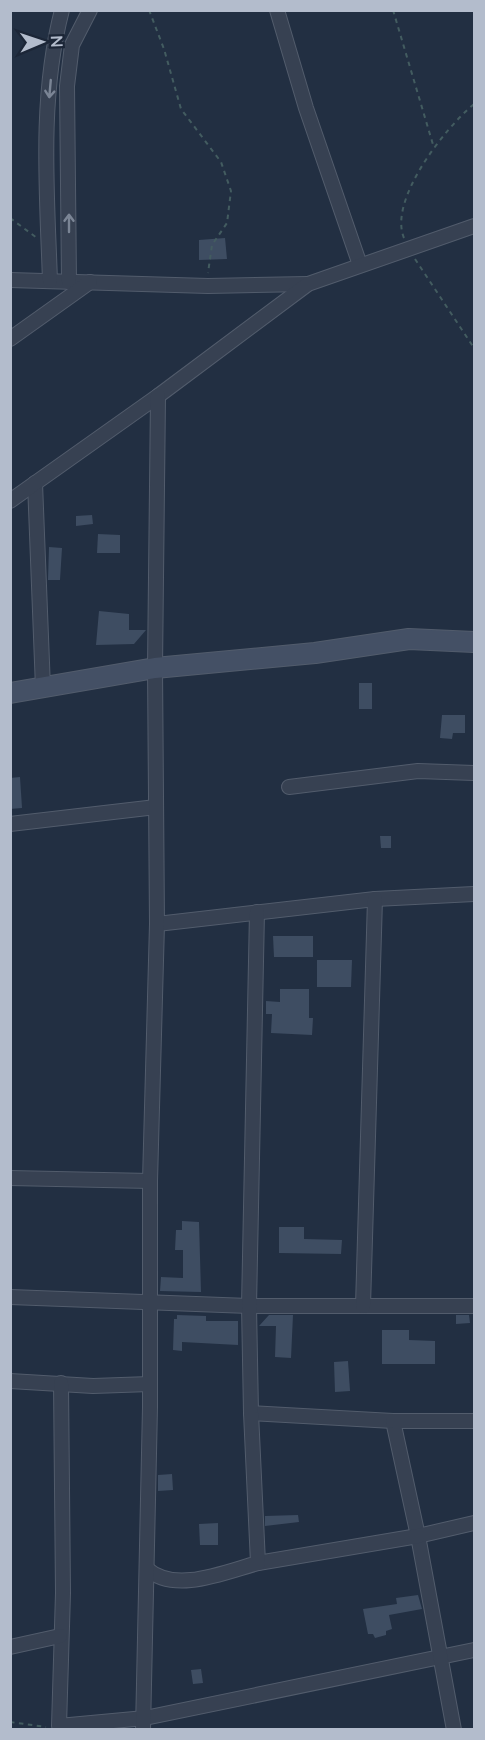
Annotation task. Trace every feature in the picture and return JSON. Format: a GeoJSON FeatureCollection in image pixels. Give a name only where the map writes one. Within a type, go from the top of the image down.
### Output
{"type":"FeatureCollection","features":[{"type":"Feature","properties":{"kind":"street"},"geometry":{"type":"LineString","coordinates":[[50,281],[46,131],[57,30],[62,10]]}},
{"type":"Feature","properties":{"kind":"street"},"geometry":{"type":"LineString","coordinates":[[69,282],[67,86],[72,45],[90,10]]}},
{"type":"Feature","properties":{"kind":"street"},"geometry":{"type":"LineString","coordinates":[[277,10],[306,108],[360,265]]}},
{"type":"Feature","properties":{"kind":"street"},"geometry":{"type":"LineString","coordinates":[[10,501],[158,396],[308,284],[474,226]]}},
{"type":"Feature","properties":{"kind":"street"},"geometry":{"type":"LineString","coordinates":[[10,280],[208,286],[308,284]]}},
{"type":"Feature","properties":{"kind":"street"},"geometry":{"type":"LineString","coordinates":[[10,339],[90,282]]}},
{"type":"Feature","properties":{"kind":"street"},"geometry":{"type":"LineString","coordinates":[[144,1724],[150,1384],[150,1181],[157,924],[155,668],[158,396]]}},
{"type":"Feature","properties":{"kind":"street"},"geometry":{"type":"LineString","coordinates":[[35,483],[43,688]]}},
{"type":"Feature","properties":{"kind":"street"},"geometry":{"type":"LineString","coordinates":[[10,693],[155,668],[315,653],[409,639],[474,642]]}},
{"type":"Feature","properties":{"kind":"street"},"geometry":{"type":"LineString","coordinates":[[289,787],[418,771],[474,773]]}},
{"type":"Feature","properties":{"kind":"street"},"geometry":{"type":"LineString","coordinates":[[10,824],[156,807]]}},
{"type":"Feature","properties":{"kind":"street"},"geometry":{"type":"LineString","coordinates":[[157,924],[375,899],[474,894]]}},
{"type":"Feature","properties":{"kind":"street"},"geometry":{"type":"LineString","coordinates":[[363,1306],[375,899]]}},
{"type":"Feature","properties":{"kind":"street"},"geometry":{"type":"LineString","coordinates":[[257,912],[249,1306],[258,1563]]}},
{"type":"Feature","properties":{"kind":"street"},"geometry":{"type":"LineString","coordinates":[[10,1178],[150,1181]]}},
{"type":"Feature","properties":{"kind":"street"},"geometry":{"type":"LineString","coordinates":[[10,1297],[249,1306],[474,1306]]}},
{"type":"Feature","properties":{"kind":"street"},"geometry":{"type":"LineString","coordinates":[[10,1382],[150,1384]]}},
{"type":"Feature","properties":{"kind":"street"},"geometry":{"type":"LineString","coordinates":[[60,1383],[63,1593],[59,1726],[144,1724],[474,1650]]}},
{"type":"Feature","properties":{"kind":"street"},"geometry":{"type":"LineString","coordinates":[[251,1413],[393,1421],[474,1421]]}},
{"type":"Feature","properties":{"kind":"street"},"geometry":{"type":"LineString","coordinates":[[393,1421],[418,1536],[454,1730]]}},
{"type":"Feature","properties":{"kind":"street"},"geometry":{"type":"LineString","coordinates":[[147,1569],[156,1578],[175,1581],[222,1573],[258,1563],[418,1536],[474,1523]]}},
{"type":"Feature","properties":{"kind":"street"},"geometry":{"type":"LineString","coordinates":[[10,1647],[60,1636]]}},
{"type":"Feature","properties":{"kind":"path"},"geometry":{"type":"LineString","coordinates":[[149,10],[164,49],[181,110],[221,162],[231,191],[227,223],[212,245],[208,286]]}},
{"type":"Feature","properties":{"kind":"path"},"geometry":{"type":"LineString","coordinates":[[393,10],[435,149]]}},
{"type":"Feature","properties":{"kind":"path"},"geometry":{"type":"LineString","coordinates":[[474,104],[421,167],[399,217],[400,230],[408,248],[474,348]]}},
{"type":"Feature","properties":{"kind":"path"},"geometry":{"type":"LineString","coordinates":[[10,218],[49,247]]}},
{"type":"Feature","properties":{"kind":"path"},"geometry":{"type":"LineString","coordinates":[[10,1722],[36,1729],[59,1726]]}},
{"type":"Feature","properties":{"kind":"building"},"geometry":{"type":"Polygon","coordinates":[[[225,238],[227,259],[199,260],[199,240],[225,238]]]}},
{"type":"Feature","properties":{"kind":"building"},"geometry":{"type":"Polygon","coordinates":[[[92,515],[93,524],[76,526],[76,516],[92,515]]]}},
{"type":"Feature","properties":{"kind":"building"},"geometry":{"type":"Polygon","coordinates":[[[98,534],[120,535],[120,553],[97,553],[98,534]]]}},
{"type":"Feature","properties":{"kind":"building"},"geometry":{"type":"Polygon","coordinates":[[[49,547],[62,548],[60,580],[48,580],[49,547]]]}},
{"type":"Feature","properties":{"kind":"building"},"geometry":{"type":"Polygon","coordinates":[[[99,611],[129,614],[129,630],[146,630],[134,644],[96,645],[99,611]]]}},
{"type":"Feature","properties":{"kind":"building"},"geometry":{"type":"Polygon","coordinates":[[[359,683],[372,683],[372,709],[359,709],[359,683]]]}},
{"type":"Feature","properties":{"kind":"building"},"geometry":{"type":"Polygon","coordinates":[[[442,715],[465,715],[465,733],[453,733],[452,739],[440,738],[442,715]]]}},
{"type":"Feature","properties":{"kind":"building"},"geometry":{"type":"Polygon","coordinates":[[[20,777],[22,808],[10,809],[10,778],[20,777]]]}},
{"type":"Feature","properties":{"kind":"building"},"geometry":{"type":"Polygon","coordinates":[[[380,836],[391,836],[391,848],[381,848],[380,836]]]}},
{"type":"Feature","properties":{"kind":"building"},"geometry":{"type":"Polygon","coordinates":[[[273,936],[313,936],[313,957],[274,957],[273,936]]]}},
{"type":"Feature","properties":{"kind":"building"},"geometry":{"type":"Polygon","coordinates":[[[317,960],[352,960],[351,987],[317,987],[317,960]]]}},
{"type":"Feature","properties":{"kind":"building"},"geometry":{"type":"Polygon","coordinates":[[[280,989],[309,989],[309,1018],[313,1018],[312,1035],[271,1033],[272,1014],[266,1014],[266,1001],[280,1002],[280,989]]]}},
{"type":"Feature","properties":{"kind":"building"},"geometry":{"type":"Polygon","coordinates":[[[182,1221],[199,1222],[201,1292],[160,1291],[161,1277],[183,1278],[183,1250],[175,1250],[176,1230],[182,1230],[182,1221]]]}},
{"type":"Feature","properties":{"kind":"building"},"geometry":{"type":"Polygon","coordinates":[[[279,1227],[304,1227],[304,1239],[342,1240],[341,1254],[279,1253],[279,1227]]]}},
{"type":"Feature","properties":{"kind":"building"},"geometry":{"type":"Polygon","coordinates":[[[177,1315],[206,1316],[206,1321],[238,1321],[238,1345],[182,1342],[182,1351],[173,1350],[174,1319],[177,1319],[177,1315]]]}},
{"type":"Feature","properties":{"kind":"building"},"geometry":{"type":"Polygon","coordinates":[[[269,1315],[293,1315],[291,1358],[275,1357],[276,1326],[259,1326],[269,1315]]]}},
{"type":"Feature","properties":{"kind":"building"},"geometry":{"type":"Polygon","coordinates":[[[456,1315],[469,1315],[470,1323],[456,1324],[456,1315]]]}},
{"type":"Feature","properties":{"kind":"building"},"geometry":{"type":"Polygon","coordinates":[[[382,1330],[409,1330],[409,1340],[435,1341],[435,1364],[382,1364],[382,1330]]]}},
{"type":"Feature","properties":{"kind":"building"},"geometry":{"type":"Polygon","coordinates":[[[348,1361],[350,1391],[335,1392],[334,1362],[348,1361]]]}},
{"type":"Feature","properties":{"kind":"building"},"geometry":{"type":"Polygon","coordinates":[[[172,1474],[173,1490],[158,1491],[158,1475],[172,1474]]]}},
{"type":"Feature","properties":{"kind":"building"},"geometry":{"type":"Polygon","coordinates":[[[298,1515],[299,1522],[265,1526],[265,1516],[298,1515]]]}},
{"type":"Feature","properties":{"kind":"building"},"geometry":{"type":"Polygon","coordinates":[[[218,1523],[218,1545],[200,1545],[199,1524],[218,1523]]]}},
{"type":"Feature","properties":{"kind":"building"},"geometry":{"type":"Polygon","coordinates":[[[418,1595],[422,1609],[389,1615],[392,1629],[386,1631],[386,1635],[375,1638],[373,1634],[368,1634],[363,1609],[397,1604],[396,1598],[418,1595]]]}},
{"type":"Feature","properties":{"kind":"building"},"geometry":{"type":"Polygon","coordinates":[[[201,1669],[203,1683],[193,1684],[191,1670],[201,1669]]]}}]}
